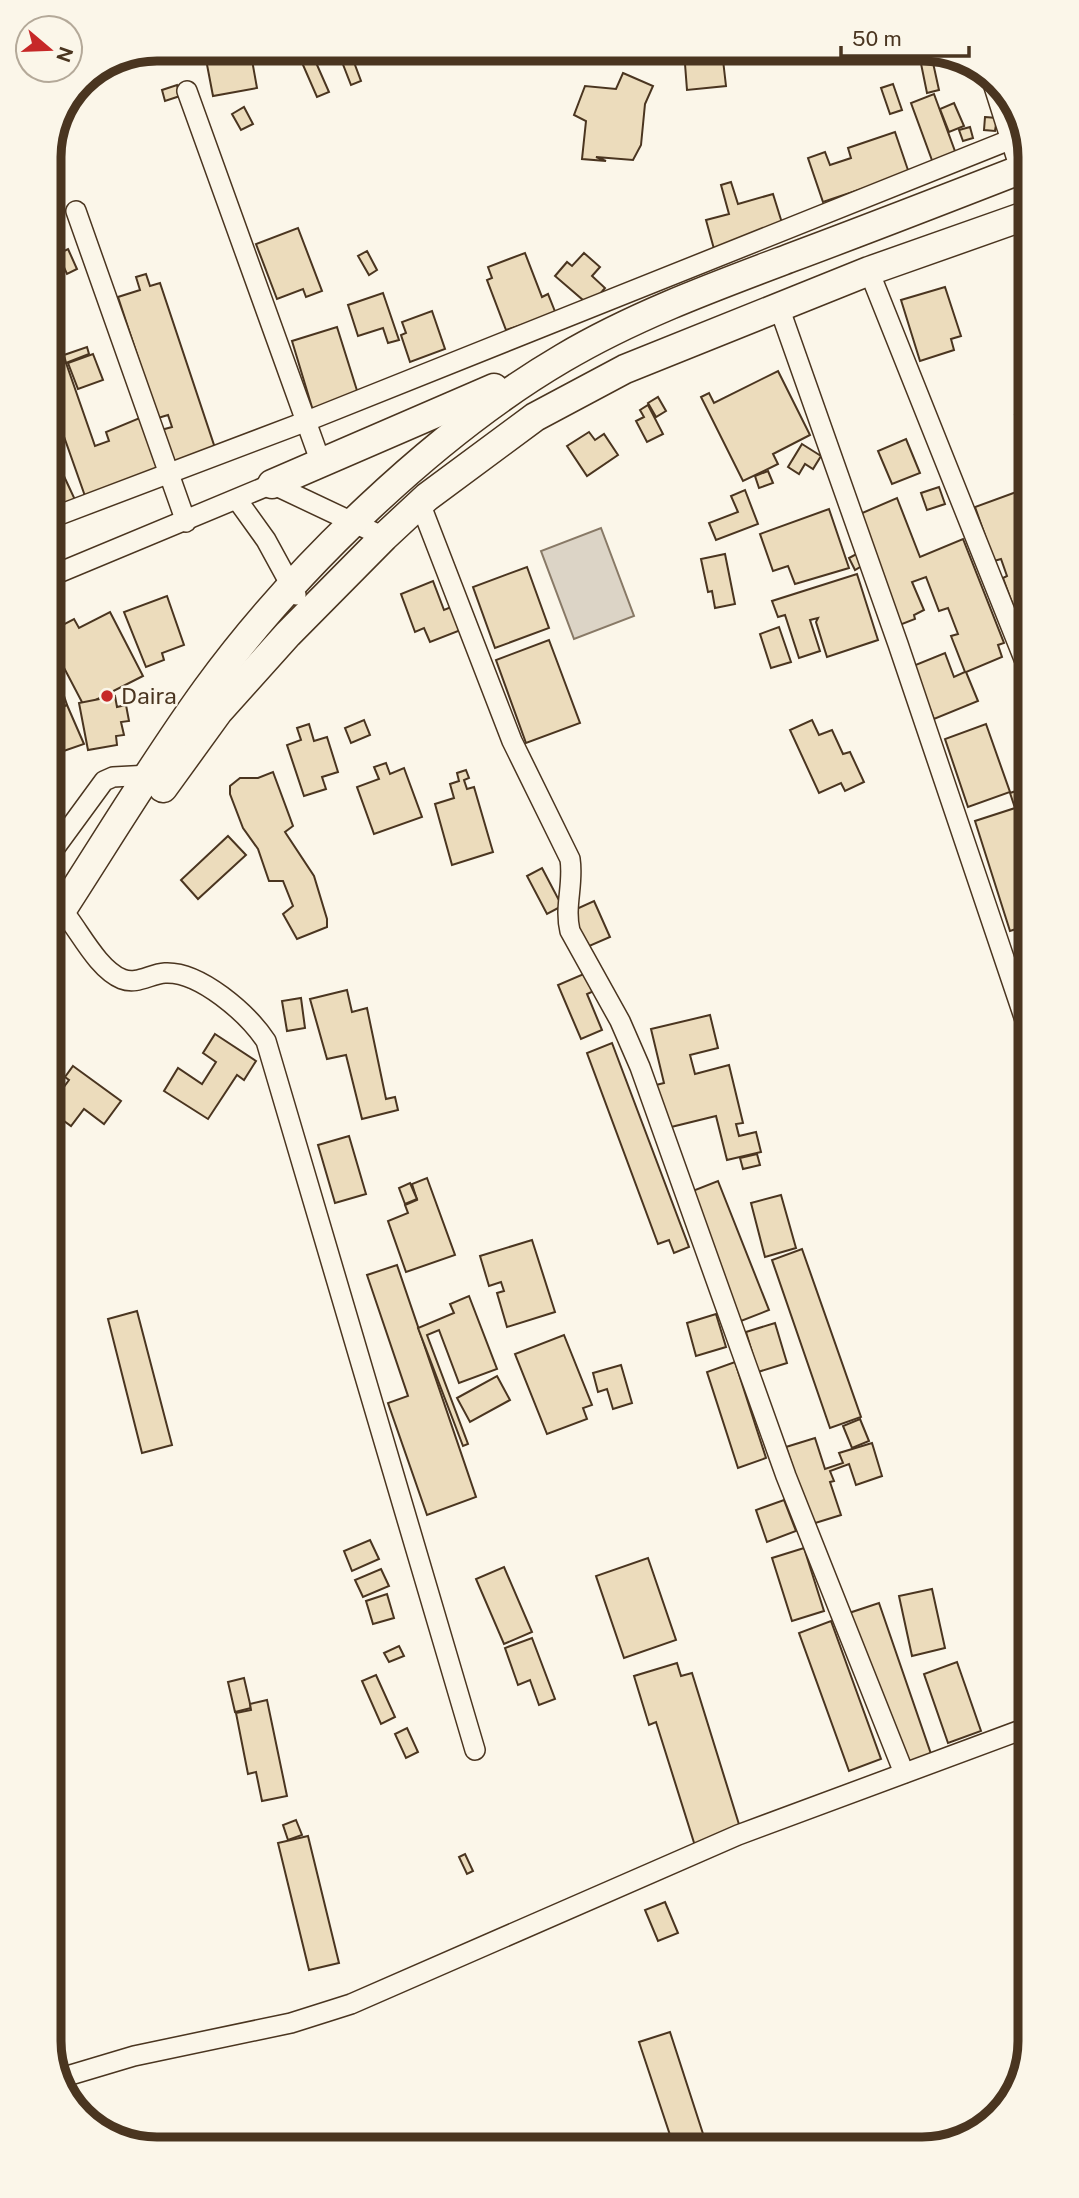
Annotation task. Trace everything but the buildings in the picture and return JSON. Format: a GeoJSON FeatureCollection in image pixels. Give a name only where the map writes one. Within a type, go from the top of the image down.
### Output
{"type":"FeatureCollection","features":[{"type":"Feature","properties":{"kind":"highway"},"geometry":{"type":"LineString","coordinates":[[272,484],[561,359],[615,330],[717,286],[1018,170]]}},
{"type":"Feature","properties":{"kind":"highway"},"geometry":{"type":"LineString","coordinates":[[61,924],[218,712],[309,613],[420,503],[535,417],[625,369],[869,271],[1018,218]]}},
{"type":"Feature","properties":{"kind":"highway"},"geometry":{"type":"LineString","coordinates":[[61,923],[150,775],[205,692],[245,639],[355,523],[472,418],[561,359]]}},
{"type":"Feature","properties":{"kind":"street"},"geometry":{"type":"LineString","coordinates":[[187,90],[321,463]]}},
{"type":"Feature","properties":{"kind":"street"},"geometry":{"type":"LineString","coordinates":[[1004,108],[1014,133]]}},
{"type":"Feature","properties":{"kind":"street"},"geometry":{"type":"LineString","coordinates":[[61,514],[307,421],[1016,137]]}},
{"type":"Feature","properties":{"kind":"street"},"geometry":{"type":"LineString","coordinates":[[76,211],[186,522]]}},
{"type":"Feature","properties":{"kind":"street"},"geometry":{"type":"LineString","coordinates":[[869,271],[1018,644]]}},
{"type":"Feature","properties":{"kind":"street"},"geometry":{"type":"LineString","coordinates":[[779,307],[903,657],[1018,999]]}},
{"type":"Feature","properties":{"kind":"street"},"geometry":{"type":"LineString","coordinates":[[61,572],[237,501],[272,484],[384,537]]}},
{"type":"Feature","properties":{"kind":"street"},"geometry":{"type":"LineString","coordinates":[[237,501],[266,540],[309,613]]}},
{"type":"Feature","properties":{"kind":"street"},"geometry":{"type":"LineString","coordinates":[[420,503],[512,741],[570,859],[572,876],[566,915],[570,931],[620,1021],[640,1067],[786,1476],[904,1773]]}},
{"type":"Feature","properties":{"kind":"street"},"geometry":{"type":"LineString","coordinates":[[61,840],[104,781],[113,777],[150,775]]}},
{"type":"Feature","properties":{"kind":"street"},"geometry":{"type":"LineString","coordinates":[[61,931],[120,978],[137,981],[165,973],[203,985],[239,1009],[265,1041],[475,1750]]}},
{"type":"Feature","properties":{"kind":"street"},"geometry":{"type":"LineString","coordinates":[[68,2076],[134,2056],[278,2026],[351,2004],[738,1835],[1018,1731]]}},
{"type":"Feature","properties":{"kind":"shaded area"},"geometry":{"type":"Polygon","coordinates":[[[601,528],[634,616],[574,639],[541,551],[601,528]]]}},
{"type":"Feature","properties":{"kind":"place","name":"Daira"},"geometry":{"type":"Point","coordinates":[107,696]}}]}
